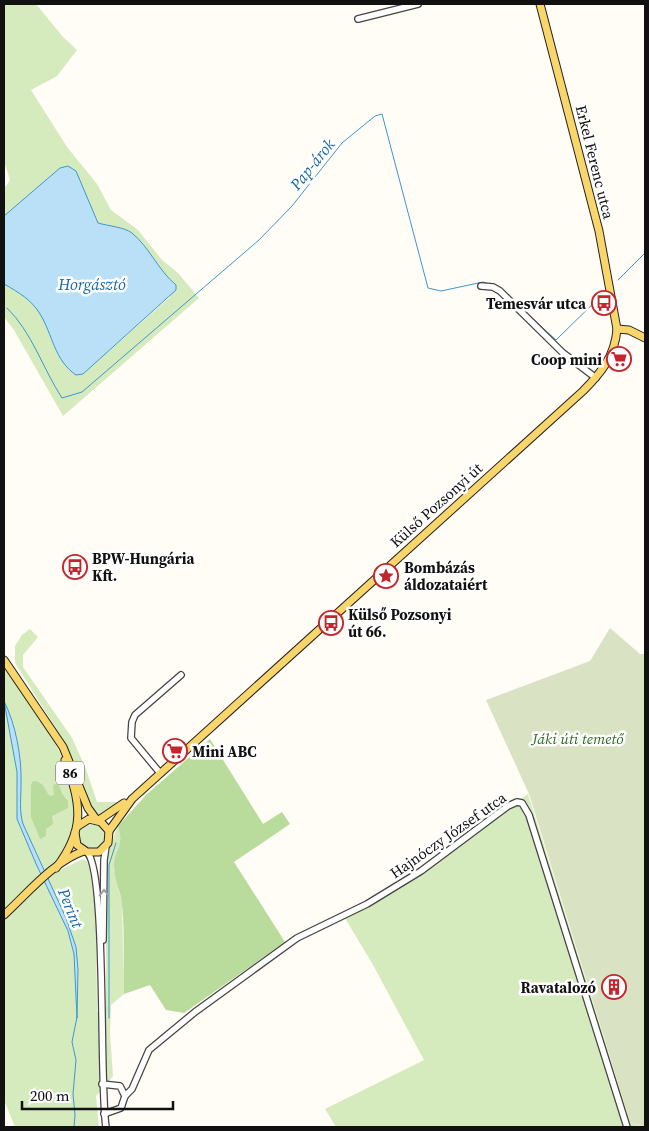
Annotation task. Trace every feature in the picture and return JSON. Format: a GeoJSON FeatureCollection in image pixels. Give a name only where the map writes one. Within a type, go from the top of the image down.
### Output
{"type":"FeatureCollection","features":[{"type":"Feature","properties":{"kind":"main road","name":"Erkel Ferenc utca"},"geometry":{"type":"LineString","coordinates":[[540,4],[597,223],[617,329]]}},
{"type":"Feature","properties":{"kind":"main road"},"geometry":{"type":"LineString","coordinates":[[617,329],[629,330],[645,338]]}},
{"type":"Feature","properties":{"kind":"main road","name":"Külső Pozsonyi út"},"geometry":{"type":"LineString","coordinates":[[143,790],[596,378],[610,358],[616,340],[617,329]]}},
{"type":"Feature","properties":{"kind":"main road","name":"86"},"geometry":{"type":"LineString","coordinates":[[4,660],[66,751],[88,808],[109,831]]}},
{"type":"Feature","properties":{"kind":"main road","name":"86"},"geometry":{"type":"LineString","coordinates":[[48,724],[70,775],[78,807],[77,845],[86,852]]}},
{"type":"Feature","properties":{"kind":"main road"},"geometry":{"type":"LineString","coordinates":[[56,868],[77,830],[86,820],[97,820],[143,790]]}},
{"type":"Feature","properties":{"kind":"main road"},"geometry":{"type":"LineString","coordinates":[[4,915],[56,868],[74,855],[86,852],[99,852],[106,846],[109,831],[127,804],[143,790]]}},
{"type":"Feature","properties":{"kind":"street"},"geometry":{"type":"LineString","coordinates":[[358,19],[418,4]]}},
{"type":"Feature","properties":{"kind":"street"},"geometry":{"type":"LineString","coordinates":[[481,286],[494,287],[500,291],[563,353],[596,378]]}},
{"type":"Feature","properties":{"kind":"street"},"geometry":{"type":"LineString","coordinates":[[160,773],[132,738],[132,722],[135,715],[181,675]]}},
{"type":"Feature","properties":{"kind":"street","name":"Hajnóczy József utca"},"geometry":{"type":"LineString","coordinates":[[125,1096],[132,1089],[149,1050],[195,1012],[297,938],[367,904],[403,882],[508,806],[522,802],[529,815],[627,1127]]}},
{"type":"Feature","properties":{"kind":"street"},"geometry":{"type":"LineString","coordinates":[[106,846],[104,860],[101,994],[102,1084],[106,1127]]}},
{"type":"Feature","properties":{"kind":"street"},"geometry":{"type":"LineString","coordinates":[[86,852],[91,858],[95,875],[101,994]]}},
{"type":"Feature","properties":{"kind":"street"},"geometry":{"type":"LineString","coordinates":[[102,1084],[116,1084],[120,1086],[125,1096],[121,1108],[104,1114]]}},
{"type":"Feature","properties":{"kind":"green space"},"geometry":{"type":"Polygon","coordinates":[[[4,4],[36,4],[63,37],[77,50],[57,76],[31,90],[67,147],[97,184],[111,210],[138,230],[162,260],[178,273],[199,298],[63,416],[14,330],[4,317],[4,284],[24,297],[37,309],[58,355],[76,375],[83,374],[170,297],[175,285],[144,245],[132,233],[98,223],[90,208],[60,168],[4,216],[4,189],[10,180],[4,161],[4,4]]]}},
{"type":"Feature","properties":{"kind":"green space","name":"Jáki úti temető"},"geometry":{"type":"Polygon","coordinates":[[[610,628],[640,654],[645,654],[645,1127],[630,1122],[529,794],[486,700],[590,661],[610,628]]]}},
{"type":"Feature","properties":{"kind":"green space"},"geometry":{"type":"Polygon","coordinates":[[[30,629],[38,637],[23,655],[23,667],[72,738],[86,769],[97,802],[116,802],[120,806],[100,817],[92,812],[62,738],[15,663],[15,646],[22,635],[30,629]]]}},
{"type":"Feature","properties":{"kind":"green space"},"geometry":{"type":"Polygon","coordinates":[[[4,666],[40,716],[51,735],[68,773],[74,793],[77,813],[75,826],[55,866],[58,871],[83,859],[89,863],[96,917],[97,1012],[106,1006],[106,857],[118,826],[122,837],[114,869],[122,903],[124,994],[111,1005],[110,1034],[113,1076],[96,1096],[99,1127],[15,1127],[4,1100],[4,666]],[[40,782],[46,829],[52,816],[68,801],[62,793],[50,797],[40,782]]]}},
{"type":"Feature","properties":{"kind":"green space"},"geometry":{"type":"Polygon","coordinates":[[[210,739],[263,824],[282,812],[290,824],[234,862],[285,942],[184,1013],[166,1010],[150,985],[124,994],[123,915],[114,871],[114,860],[120,844],[118,826],[146,795],[210,739]]]}},
{"type":"Feature","properties":{"kind":"green space"},"geometry":{"type":"Polygon","coordinates":[[[33,781],[42,784],[50,796],[54,795],[53,785],[58,783],[68,801],[68,808],[52,816],[53,824],[46,829],[46,836],[40,839],[31,817],[31,785],[33,781]]]}},
{"type":"Feature","properties":{"kind":"green space"},"geometry":{"type":"Polygon","coordinates":[[[528,794],[630,1122],[644,1127],[336,1127],[325,1109],[424,1060],[372,963],[343,915],[387,892],[528,794]]]}},
{"type":"Feature","properties":{"kind":"green space"},"geometry":{"type":"Polygon","coordinates":[[[92,822],[102,826],[106,836],[102,846],[92,850],[82,846],[78,836],[82,826],[92,822]]]}},
{"type":"Feature","properties":{"kind":"water","name":"Horgásztó"},"geometry":{"type":"Polygon","coordinates":[[[68,166],[76,171],[98,223],[132,233],[176,285],[176,290],[83,374],[76,375],[58,355],[37,309],[24,297],[4,284],[4,216],[60,168],[68,166]]]}},
{"type":"Feature","properties":{"kind":"water"},"geometry":{"type":"Polygon","coordinates":[[[4,701],[12,720],[19,753],[23,824],[66,918],[76,947],[78,969],[77,1018],[74,954],[68,931],[17,819],[17,772],[4,701]]]}},
{"type":"Feature","properties":{"kind":"waterway","name":"Pap-árok"},"geometry":{"type":"LineString","coordinates":[[7,308],[30,339],[62,398],[82,392],[259,240],[292,206],[342,143],[375,116],[382,114],[428,288],[441,291],[483,282],[499,287]]}},
{"type":"Feature","properties":{"kind":"waterway","name":"Pap-árok"},"geometry":{"type":"LineString","coordinates":[[618,280],[645,253]]}},
{"type":"Feature","properties":{"kind":"waterway","name":"Pap-árok"},"geometry":{"type":"LineString","coordinates":[[518,305],[556,340],[605,292]]}},
{"type":"Feature","properties":{"kind":"waterway"},"geometry":{"type":"LineString","coordinates":[[109,1018],[109,865],[116,843]]}},
{"type":"Feature","properties":{"kind":"waterway","name":"Perint"},"geometry":{"type":"LineString","coordinates":[[74,1127],[73,1094],[76,1060],[72,1042],[77,1017]]}},
{"type":"Feature","properties":{"kind":"place","name":"Temesvár utca"},"geometry":{"type":"Point","coordinates":[604,303]}},
{"type":"Feature","properties":{"kind":"place","name":"Coop mini"},"geometry":{"type":"Point","coordinates":[619,359]}},
{"type":"Feature","properties":{"kind":"place","name":"BPW-Hungária Kft."},"geometry":{"type":"Point","coordinates":[75,567]}},
{"type":"Feature","properties":{"kind":"place","name":"Bombázás áldozataiért"},"geometry":{"type":"Point","coordinates":[386,576]}},
{"type":"Feature","properties":{"kind":"place","name":"Külső Pozsonyi út 66."},"geometry":{"type":"Point","coordinates":[331,623]}},
{"type":"Feature","properties":{"kind":"place","name":"Mini ABC"},"geometry":{"type":"Point","coordinates":[175,751]}},
{"type":"Feature","properties":{"kind":"place","name":"Ravatalozó"},"geometry":{"type":"Point","coordinates":[614,987]}}]}
